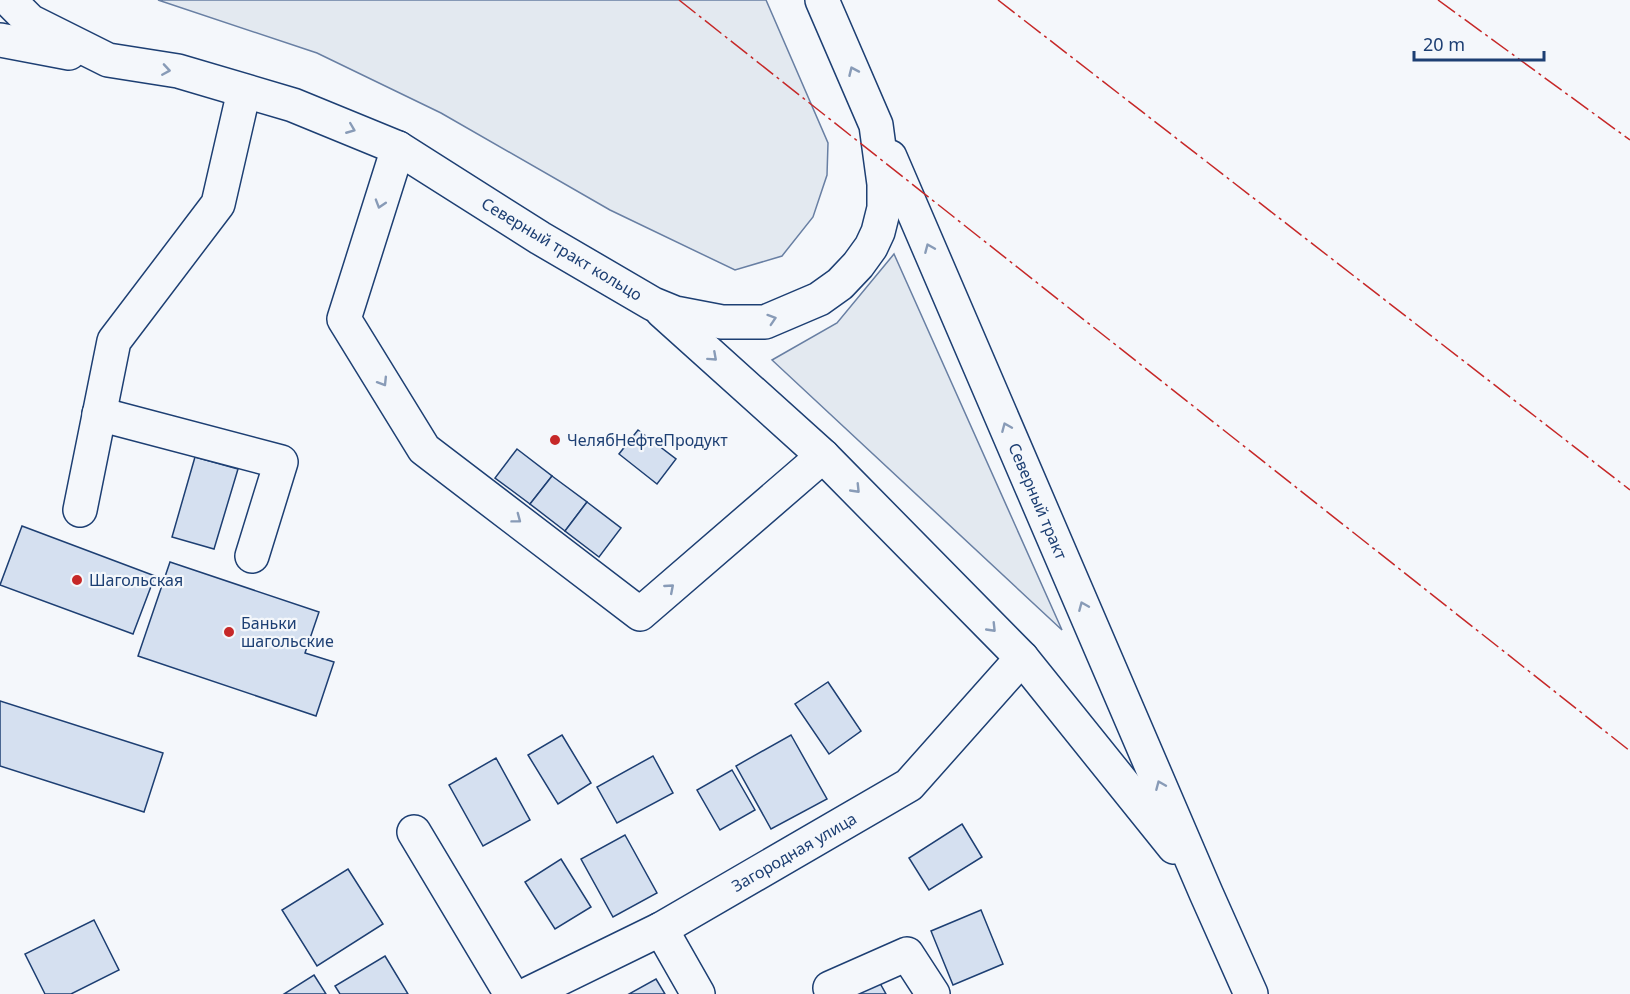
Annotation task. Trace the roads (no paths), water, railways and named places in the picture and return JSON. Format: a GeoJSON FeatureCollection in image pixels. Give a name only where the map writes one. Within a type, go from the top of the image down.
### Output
{"type":"FeatureCollection","features":[{"type":"Feature","properties":{"kind":"main road","name":"Северный тракт кольцо"},"geometry":{"type":"LineString","coordinates":[[9,0],[30,21],[108,60],[178,71],[293,105],[398,148],[540,238],[654,304],[675,313],[722,322],[765,322],[819,299],[840,284],[858,266],[878,232],[884,208],[884,184],[876,125],[822,0]]}},
{"type":"Feature","properties":{"kind":"main road"},"geometry":{"type":"LineString","coordinates":[[0,40],[108,60]]}},
{"type":"Feature","properties":{"kind":"main road"},"geometry":{"type":"LineString","coordinates":[[80,510],[114,341],[218,204],[244,91]]}},
{"type":"Feature","properties":{"kind":"main road","name":"Северный тракт"},"geometry":{"type":"LineString","coordinates":[[876,125],[1251,994]]}},
{"type":"Feature","properties":{"kind":"main road"},"geometry":{"type":"LineString","coordinates":[[398,148],[344,319],[424,449],[640,614],[823,456]]}},
{"type":"Feature","properties":{"kind":"main road","name":"Северный тракт"},"geometry":{"type":"LineString","coordinates":[[654,304],[823,456],[1022,658],[1199,878]]}},
{"type":"Feature","properties":{"kind":"main road"},"geometry":{"type":"LineString","coordinates":[[99,414],[281,462],[252,556]]}},
{"type":"Feature","properties":{"kind":"main road","name":"Загородная улица"},"geometry":{"type":"LineString","coordinates":[[528,994],[661,929],[909,785],[1022,658]]}},
{"type":"Feature","properties":{"kind":"main road"},"geometry":{"type":"LineString","coordinates":[[414,832],[511,994]]}},
{"type":"Feature","properties":{"kind":"main road"},"geometry":{"type":"LineString","coordinates":[[661,929],[698,994]]}},
{"type":"Feature","properties":{"kind":"main road"},"geometry":{"type":"LineString","coordinates":[[830,988],[907,954],[933,994]]}},
{"type":"Feature","properties":{"kind":"place","name":"ЧелябНефтеПродукт"},"geometry":{"type":"Point","coordinates":[555,440]}},
{"type":"Feature","properties":{"kind":"place","name":"Шагольская"},"geometry":{"type":"Point","coordinates":[77,580]}},
{"type":"Feature","properties":{"kind":"place","name":"Баньки шагольские"},"geometry":{"type":"Point","coordinates":[229,632]}}]}
